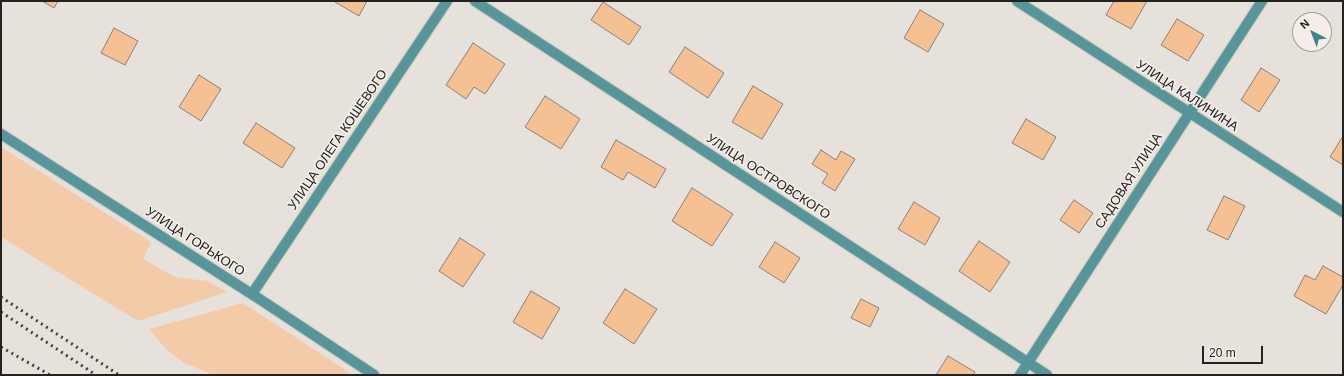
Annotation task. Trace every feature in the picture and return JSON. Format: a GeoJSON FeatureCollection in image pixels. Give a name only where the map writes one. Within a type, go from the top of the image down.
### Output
{"type":"FeatureCollection","features":[{"type":"Feature","properties":{"kind":"street","name":"УЛИЦА ОЛЕГА КОШЕВОГО"},"geometry":{"type":"LineString","coordinates":[[252,294],[447,1]]}},
{"type":"Feature","properties":{"kind":"street","name":"УЛИЦА ОСТРОВСКОГО"},"geometry":{"type":"LineString","coordinates":[[475,1],[1047,375]]}},
{"type":"Feature","properties":{"kind":"street","name":"УЛИЦА КАЛИНИНА"},"geometry":{"type":"LineString","coordinates":[[1018,1],[1343,212]]}},
{"type":"Feature","properties":{"kind":"street","name":"САДОВАЯ УЛИЦА"},"geometry":{"type":"LineString","coordinates":[[1020,375],[1188,112],[1262,1]]}},
{"type":"Feature","properties":{"kind":"street","name":"УЛИЦА ГОРЬКОГО"},"geometry":{"type":"LineString","coordinates":[[1,134],[252,294],[374,375]]}},
{"type":"Feature","properties":{"kind":"shaded area"},"geometry":{"type":"Polygon","coordinates":[[[1,147],[151,242],[143,259],[175,277],[207,281],[227,292],[138,321],[1,237],[1,147]]]}},
{"type":"Feature","properties":{"kind":"shaded area"},"geometry":{"type":"Polygon","coordinates":[[[243,303],[353,375],[214,375],[184,363],[166,349],[149,329],[243,303]]]}},
{"type":"Feature","properties":{"kind":"building"},"geometry":{"type":"Polygon","coordinates":[[[42,1],[58,1],[54,8],[42,1]]]}},
{"type":"Feature","properties":{"kind":"building"},"geometry":{"type":"Polygon","coordinates":[[[367,1],[359,16],[335,2],[367,1]]]}},
{"type":"Feature","properties":{"kind":"building"},"geometry":{"type":"Polygon","coordinates":[[[1114,1],[1147,1],[1131,29],[1106,15],[1114,1]]]}},
{"type":"Feature","properties":{"kind":"building"},"geometry":{"type":"Polygon","coordinates":[[[603,2],[641,27],[629,45],[591,20],[603,2]]]}},
{"type":"Feature","properties":{"kind":"building"},"geometry":{"type":"Polygon","coordinates":[[[920,10],[944,24],[928,52],[904,38],[920,10]]]}},
{"type":"Feature","properties":{"kind":"building"},"geometry":{"type":"Polygon","coordinates":[[[1177,19],[1204,35],[1188,61],[1161,45],[1177,19]]]}},
{"type":"Feature","properties":{"kind":"building"},"geometry":{"type":"Polygon","coordinates":[[[114,28],[138,41],[125,65],[101,53],[114,28]]]}},
{"type":"Feature","properties":{"kind":"building"},"geometry":{"type":"Polygon","coordinates":[[[473,43],[505,64],[485,94],[474,87],[466,99],[446,85],[473,43]]]}},
{"type":"Feature","properties":{"kind":"building"},"geometry":{"type":"Polygon","coordinates":[[[685,47],[724,73],[708,98],[669,72],[685,47]]]}},
{"type":"Feature","properties":{"kind":"building"},"geometry":{"type":"Polygon","coordinates":[[[1261,68],[1280,80],[1259,112],[1241,100],[1261,68]]]}},
{"type":"Feature","properties":{"kind":"building"},"geometry":{"type":"Polygon","coordinates":[[[199,75],[221,89],[201,121],[179,107],[199,75]]]}},
{"type":"Feature","properties":{"kind":"building"},"geometry":{"type":"Polygon","coordinates":[[[753,86],[783,104],[762,139],[732,122],[753,86]]]}},
{"type":"Feature","properties":{"kind":"building"},"geometry":{"type":"Polygon","coordinates":[[[545,96],[580,119],[561,149],[525,127],[545,96]]]}},
{"type":"Feature","properties":{"kind":"building"},"geometry":{"type":"Polygon","coordinates":[[[1026,119],[1056,137],[1043,160],[1012,143],[1026,119]]]}},
{"type":"Feature","properties":{"kind":"building"},"geometry":{"type":"Polygon","coordinates":[[[256,123],[295,148],[282,168],[243,143],[256,123]]]}},
{"type":"Feature","properties":{"kind":"building"},"geometry":{"type":"Polygon","coordinates":[[[1343,136],[1343,165],[1330,157],[1343,136]]]}},
{"type":"Feature","properties":{"kind":"building"},"geometry":{"type":"Polygon","coordinates":[[[616,140],[666,169],[655,188],[628,172],[623,180],[601,167],[616,140]]]}},
{"type":"Feature","properties":{"kind":"building"},"geometry":{"type":"Polygon","coordinates":[[[821,150],[836,160],[841,151],[855,159],[835,191],[822,183],[828,174],[812,164],[821,150]]]}},
{"type":"Feature","properties":{"kind":"building"},"geometry":{"type":"Polygon","coordinates":[[[692,188],[733,214],[712,246],[672,221],[692,188]]]}},
{"type":"Feature","properties":{"kind":"building"},"geometry":{"type":"Polygon","coordinates":[[[1224,196],[1245,206],[1228,240],[1207,230],[1224,196]]]}},
{"type":"Feature","properties":{"kind":"building"},"geometry":{"type":"Polygon","coordinates":[[[1074,200],[1093,213],[1079,233],[1060,220],[1074,200]]]}},
{"type":"Feature","properties":{"kind":"building"},"geometry":{"type":"Polygon","coordinates":[[[914,202],[940,218],[925,245],[898,229],[914,202]]]}},
{"type":"Feature","properties":{"kind":"building"},"geometry":{"type":"Polygon","coordinates":[[[460,238],[485,254],[463,287],[439,271],[460,238]]]}},
{"type":"Feature","properties":{"kind":"building"},"geometry":{"type":"Polygon","coordinates":[[[979,241],[1010,262],[990,292],[959,271],[979,241]]]}},
{"type":"Feature","properties":{"kind":"building"},"geometry":{"type":"Polygon","coordinates":[[[775,242],[800,258],[784,283],[759,267],[775,242]]]}},
{"type":"Feature","properties":{"kind":"building"},"geometry":{"type":"Polygon","coordinates":[[[1323,266],[1343,277],[1343,285],[1326,314],[1294,296],[1305,275],[1315,280],[1323,266]]]}},
{"type":"Feature","properties":{"kind":"building"},"geometry":{"type":"Polygon","coordinates":[[[625,289],[657,309],[634,344],[603,323],[625,289]]]}},
{"type":"Feature","properties":{"kind":"building"},"geometry":{"type":"Polygon","coordinates":[[[531,291],[560,308],[542,339],[513,322],[531,291]]]}},
{"type":"Feature","properties":{"kind":"building"},"geometry":{"type":"Polygon","coordinates":[[[861,299],[879,308],[870,327],[851,318],[861,299]]]}},
{"type":"Feature","properties":{"kind":"building"},"geometry":{"type":"Polygon","coordinates":[[[948,356],[975,372],[973,375],[936,375],[948,356]]]}},
{"type":"Feature","properties":{"kind":"railway"},"geometry":{"type":"LineString","coordinates":[[1,297],[119,375]]}},
{"type":"Feature","properties":{"kind":"railway"},"geometry":{"type":"LineString","coordinates":[[1,312],[96,375]]}},
{"type":"Feature","properties":{"kind":"railway"},"geometry":{"type":"LineString","coordinates":[[1,347],[50,375]]}}]}
